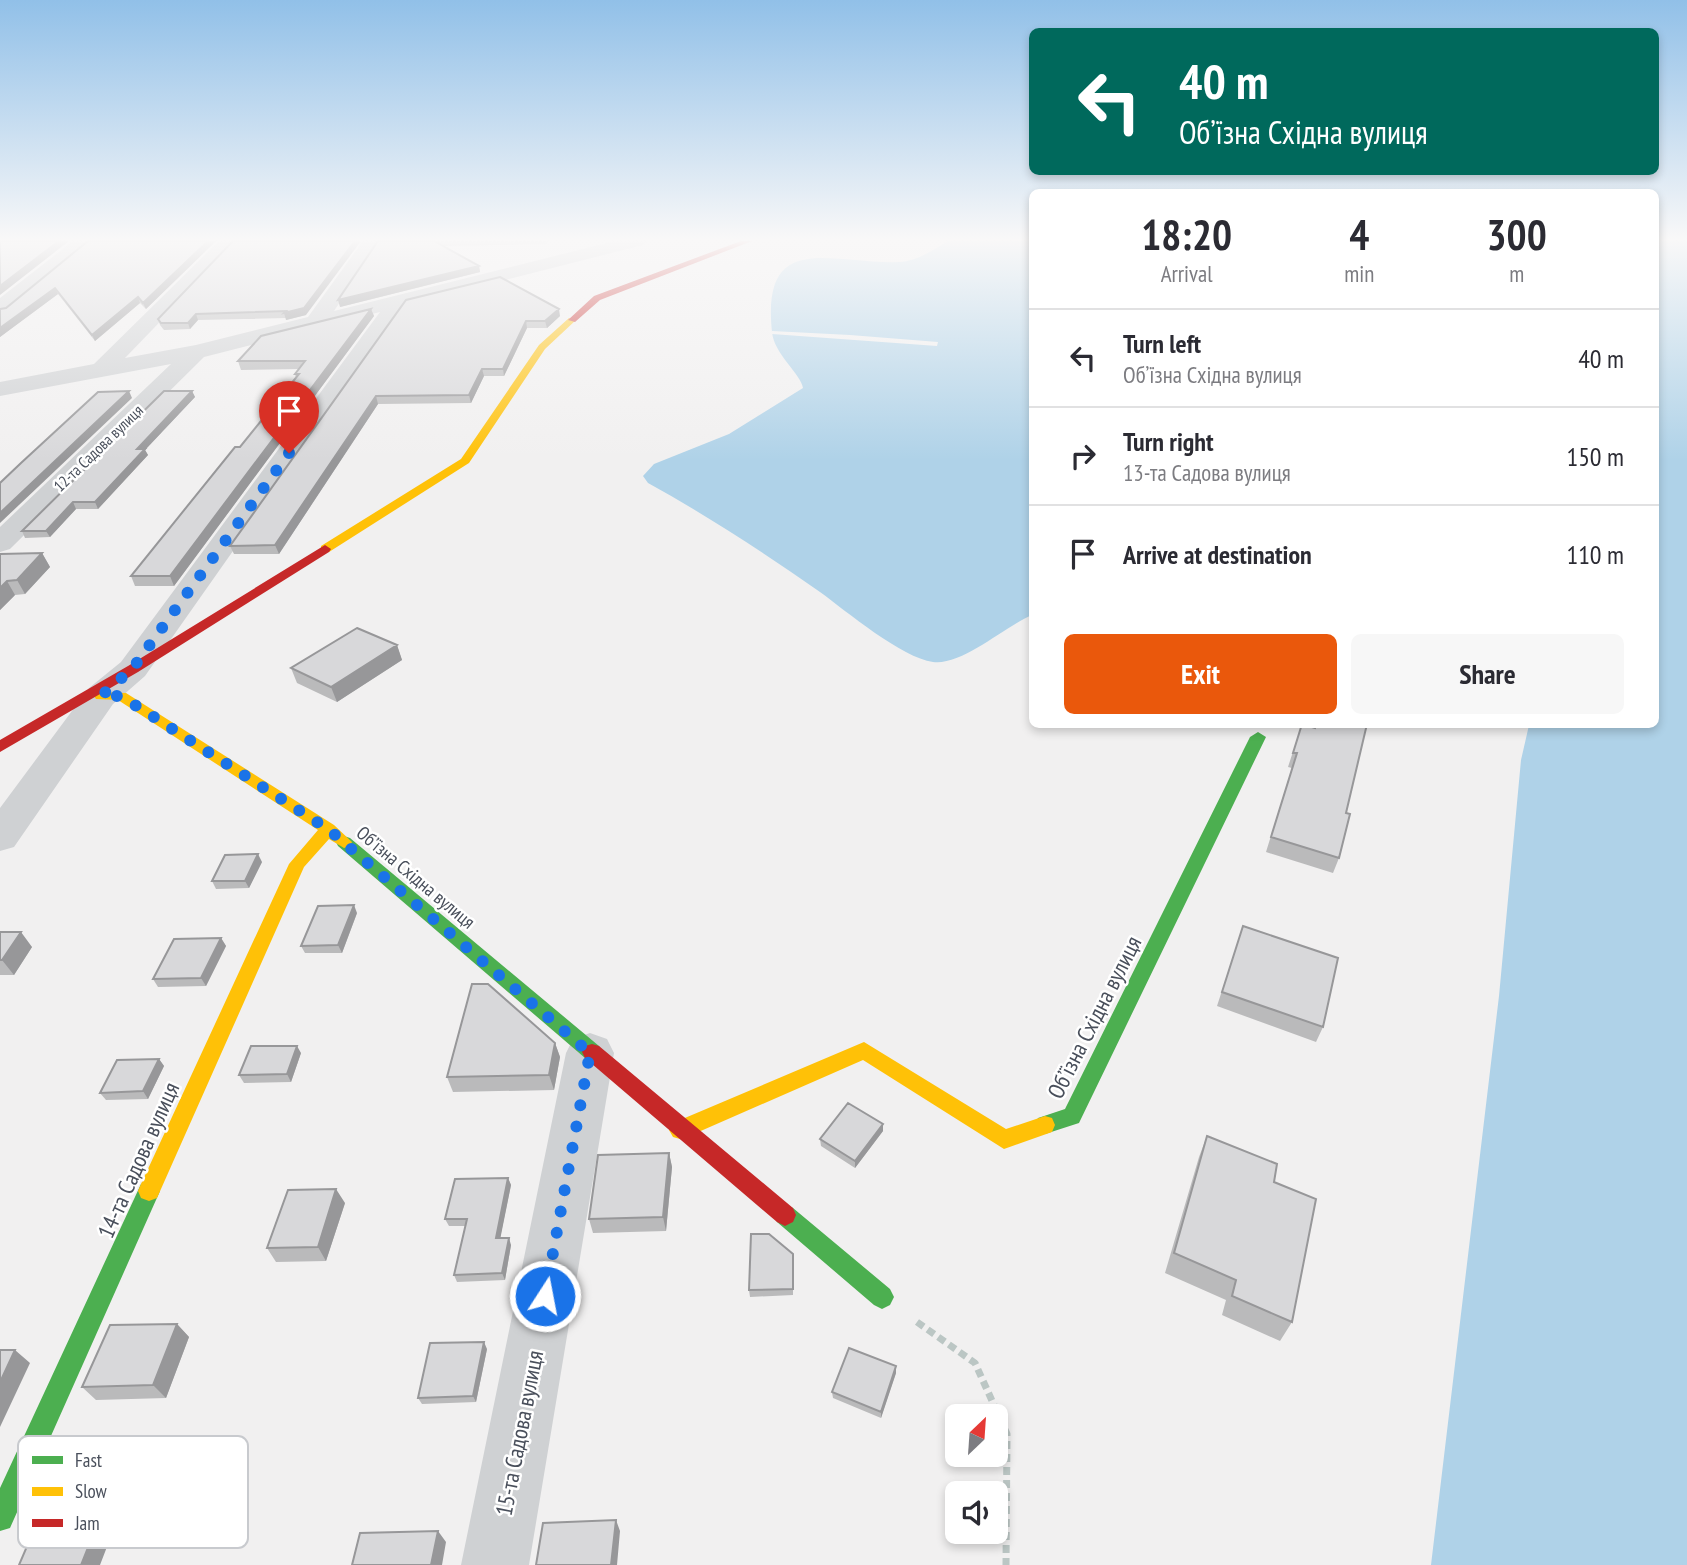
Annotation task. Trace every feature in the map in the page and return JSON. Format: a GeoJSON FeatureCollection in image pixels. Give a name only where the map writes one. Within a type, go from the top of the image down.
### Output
{"type":"FeatureCollection","features":[{"type":"Feature","properties":{"kind":"street"},"geometry":{"type":"LineString","coordinates":[[101,370],[157,314]]}},
{"type":"Feature","properties":{"kind":"street"},"geometry":{"type":"LineString","coordinates":[[315,323],[321,314]]}},
{"type":"Feature","properties":{"kind":"street"},"geometry":{"type":"LineString","coordinates":[[0,389],[196,352],[349,314]]}},
{"type":"Feature","properties":{"kind":"street"},"geometry":{"type":"LineString","coordinates":[[0,836],[101,696],[133,668],[389,314]]}},
{"type":"Feature","properties":{"kind":"street"},"geometry":{"type":"LineString","coordinates":[[0,747],[133,668],[465,461],[542,346],[579,314]]}},
{"type":"Feature","properties":{"kind":"street","name":"12-та Садова вулиця"},"geometry":{"type":"LineString","coordinates":[[0,543],[196,352]]}},
{"type":"Feature","properties":{"kind":"street","name":"Обʼїзна Східна вулиця"},"geometry":{"type":"LineString","coordinates":[[101,696],[121,696],[328,829],[680,1130],[882,1297]]}},
{"type":"Feature","properties":{"kind":"street","name":"Обʼїзна Східна вулиця"},"geometry":{"type":"LineString","coordinates":[[680,1130],[864,1050],[1004,1139],[1072,1116],[1258,737]]}},
{"type":"Feature","properties":{"kind":"street","name":"14-та Садова вулиця"},"geometry":{"type":"LineString","coordinates":[[37,1436],[297,864],[328,829]]}},
{"type":"Feature","properties":{"kind":"street","name":"15-та Садова вулиця"},"geometry":{"type":"LineString","coordinates":[[495,1565],[590,1053]]}},
{"type":"Feature","properties":{"kind":"street","name":"14-та Садова вулиця"},"geometry":{"type":"LineString","coordinates":[[0,1518],[18,1478]]}},
{"type":"Feature","properties":{"kind":"path"},"geometry":{"type":"LineString","coordinates":[[882,1297],[975,1363],[1007,1434],[1006,1565]]}},
{"type":"Feature","properties":{"kind":"water"},"geometry":{"type":"Polygon","coordinates":[[[772,314],[1029,314],[1029,617],[957,658],[944,662],[920,659],[890,643],[778,563],[648,483],[643,476],[654,464],[729,434],[803,388],[798,376],[777,348],[772,332],[772,314]]]}},
{"type":"Feature","properties":{"kind":"water"},"geometry":{"type":"Polygon","coordinates":[[[1659,314],[1687,314],[1687,1565],[1431,1565],[1499,996],[1521,760],[1528,728],[1659,728],[1659,314]]]}},
{"type":"Feature","properties":{"kind":"pier"},"geometry":{"type":"Polygon","coordinates":[[[772,331],[938,342],[937,346],[772,334],[772,331]]]}},
{"type":"Feature","properties":{"kind":"building"},"geometry":{"type":"Polygon","coordinates":[[[0,314],[19,314],[0,328],[0,314]]]}},
{"type":"Feature","properties":{"kind":"building"},"geometry":{"type":"Polygon","coordinates":[[[75,314],[117,314],[92,335],[75,314]]]}},
{"type":"Feature","properties":{"kind":"building"},"geometry":{"type":"Polygon","coordinates":[[[163,314],[196,314],[188,323],[161,323],[158,319],[163,314]]]}},
{"type":"Feature","properties":{"kind":"building"},"geometry":{"type":"Polygon","coordinates":[[[350,314],[367,314],[170,576],[131,576],[235,447],[240,447],[299,374],[295,374],[305,361],[238,361],[261,336],[350,314]]]}},
{"type":"Feature","properties":{"kind":"building"},"geometry":{"type":"Polygon","coordinates":[[[396,314],[553,314],[545,321],[526,321],[503,369],[482,369],[469,395],[376,396],[275,545],[230,546],[396,314]]]}},
{"type":"Feature","properties":{"kind":"building"},"geometry":{"type":"Polygon","coordinates":[[[129,391],[0,513],[0,483],[21,463],[98,392],[129,391]]]}},
{"type":"Feature","properties":{"kind":"building"},"geometry":{"type":"Polygon","coordinates":[[[164,391],[192,391],[137,449],[145,449],[95,502],[73,502],[46,531],[22,531],[164,391]]]}},
{"type":"Feature","properties":{"kind":"building"},"geometry":{"type":"Polygon","coordinates":[[[42,553],[17,580],[7,581],[0,588],[0,554],[42,553]]]}},
{"type":"Feature","properties":{"kind":"building"},"geometry":{"type":"Polygon","coordinates":[[[357,628],[397,645],[331,687],[291,668],[357,628]]]}},
{"type":"Feature","properties":{"kind":"building"},"geometry":{"type":"Polygon","coordinates":[[[1301,728],[1366,728],[1346,813],[1350,814],[1339,858],[1271,837],[1297,753],[1293,753],[1301,728]]]}},
{"type":"Feature","properties":{"kind":"building"},"geometry":{"type":"Polygon","coordinates":[[[258,854],[245,881],[212,881],[225,855],[258,854]]]}},
{"type":"Feature","properties":{"kind":"building"},"geometry":{"type":"Polygon","coordinates":[[[354,905],[338,945],[301,946],[318,906],[354,905]]]}},
{"type":"Feature","properties":{"kind":"building"},"geometry":{"type":"Polygon","coordinates":[[[1243,926],[1338,958],[1323,1027],[1222,992],[1243,926]]]}},
{"type":"Feature","properties":{"kind":"building"},"geometry":{"type":"Polygon","coordinates":[[[0,932],[21,932],[2,960],[0,960],[0,932]]]}},
{"type":"Feature","properties":{"kind":"building"},"geometry":{"type":"Polygon","coordinates":[[[221,938],[201,978],[153,979],[174,939],[221,938]]]}},
{"type":"Feature","properties":{"kind":"building"},"geometry":{"type":"Polygon","coordinates":[[[472,984],[488,984],[555,1043],[549,1075],[447,1077],[472,984]]]}},
{"type":"Feature","properties":{"kind":"building"},"geometry":{"type":"Polygon","coordinates":[[[251,1046],[297,1046],[287,1074],[239,1075],[251,1046]]]}},
{"type":"Feature","properties":{"kind":"building"},"geometry":{"type":"Polygon","coordinates":[[[159,1059],[143,1091],[100,1093],[117,1060],[159,1059]]]}},
{"type":"Feature","properties":{"kind":"building"},"geometry":{"type":"Polygon","coordinates":[[[848,1103],[883,1124],[855,1161],[820,1139],[848,1103]]]}},
{"type":"Feature","properties":{"kind":"building"},"geometry":{"type":"Polygon","coordinates":[[[1207,1136],[1277,1164],[1274,1182],[1316,1199],[1292,1322],[1232,1296],[1236,1280],[1174,1253],[1207,1136]]]}},
{"type":"Feature","properties":{"kind":"building"},"geometry":{"type":"Polygon","coordinates":[[[669,1153],[663,1217],[589,1219],[598,1155],[669,1153]]]}},
{"type":"Feature","properties":{"kind":"building"},"geometry":{"type":"Polygon","coordinates":[[[508,1178],[496,1238],[509,1238],[502,1273],[454,1275],[467,1219],[445,1219],[455,1179],[508,1178]]]}},
{"type":"Feature","properties":{"kind":"building"},"geometry":{"type":"Polygon","coordinates":[[[336,1189],[318,1247],[267,1248],[288,1190],[336,1189]]]}},
{"type":"Feature","properties":{"kind":"building"},"geometry":{"type":"Polygon","coordinates":[[[751,1234],[769,1234],[793,1254],[793,1289],[749,1290],[751,1234]]]}},
{"type":"Feature","properties":{"kind":"building"},"geometry":{"type":"Polygon","coordinates":[[[177,1324],[153,1385],[82,1387],[110,1325],[177,1324]]]}},
{"type":"Feature","properties":{"kind":"building"},"geometry":{"type":"Polygon","coordinates":[[[484,1342],[473,1396],[418,1398],[430,1343],[484,1342]]]}},
{"type":"Feature","properties":{"kind":"building"},"geometry":{"type":"Polygon","coordinates":[[[849,1348],[896,1366],[881,1412],[832,1392],[849,1348]]]}},
{"type":"Feature","properties":{"kind":"building"},"geometry":{"type":"Polygon","coordinates":[[[0,1350],[15,1350],[0,1382],[0,1350]]]}},
{"type":"Feature","properties":{"kind":"building"},"geometry":{"type":"Polygon","coordinates":[[[616,1520],[611,1565],[536,1565],[543,1523],[616,1520]]]}},
{"type":"Feature","properties":{"kind":"building"},"geometry":{"type":"Polygon","coordinates":[[[438,1531],[431,1565],[352,1565],[360,1533],[438,1531]]]}},
{"type":"Feature","properties":{"kind":"building"},"geometry":{"type":"Polygon","coordinates":[[[26,1548],[88,1548],[81,1565],[19,1565],[26,1548]]]}},
{"type":"Feature","properties":{"kind":"traffic: fast"},"geometry":{"type":"LineString","coordinates":[[1045,1125],[1072,1116],[1258,737]]}},
{"type":"Feature","properties":{"kind":"traffic: fast"},"geometry":{"type":"LineString","coordinates":[[344,842],[592,1052]]}},
{"type":"Feature","properties":{"kind":"traffic: fast"},"geometry":{"type":"LineString","coordinates":[[37,1436],[149,1191]]}},
{"type":"Feature","properties":{"kind":"traffic: fast"},"geometry":{"type":"LineString","coordinates":[[785,1215],[882,1297]]}},
{"type":"Feature","properties":{"kind":"traffic: fast"},"geometry":{"type":"LineString","coordinates":[[0,1518],[18,1478]]}},
{"type":"Feature","properties":{"kind":"traffic: slow"},"geometry":{"type":"LineString","coordinates":[[325,549],[465,461],[542,347],[572,320]]}},
{"type":"Feature","properties":{"kind":"traffic: slow"},"geometry":{"type":"LineString","coordinates":[[101,696],[121,696],[328,829],[344,842]]}},
{"type":"Feature","properties":{"kind":"traffic: slow"},"geometry":{"type":"LineString","coordinates":[[149,1191],[297,864],[328,829]]}},
{"type":"Feature","properties":{"kind":"traffic: slow"},"geometry":{"type":"LineString","coordinates":[[680,1130],[864,1050],[1004,1139],[1045,1125]]}},
{"type":"Feature","properties":{"kind":"traffic: jam"},"geometry":{"type":"LineString","coordinates":[[572,320],[579,314]]}},
{"type":"Feature","properties":{"kind":"traffic: jam"},"geometry":{"type":"LineString","coordinates":[[0,747],[133,669],[325,549]]}},
{"type":"Feature","properties":{"kind":"traffic: jam"},"geometry":{"type":"LineString","coordinates":[[592,1052],[785,1215]]}},
{"type":"Feature","properties":{"kind":"route"},"geometry":{"type":"LineString","coordinates":[[289,453],[133,668],[101,696],[121,696],[328,829],[590,1053],[545,1296]]}}]}
